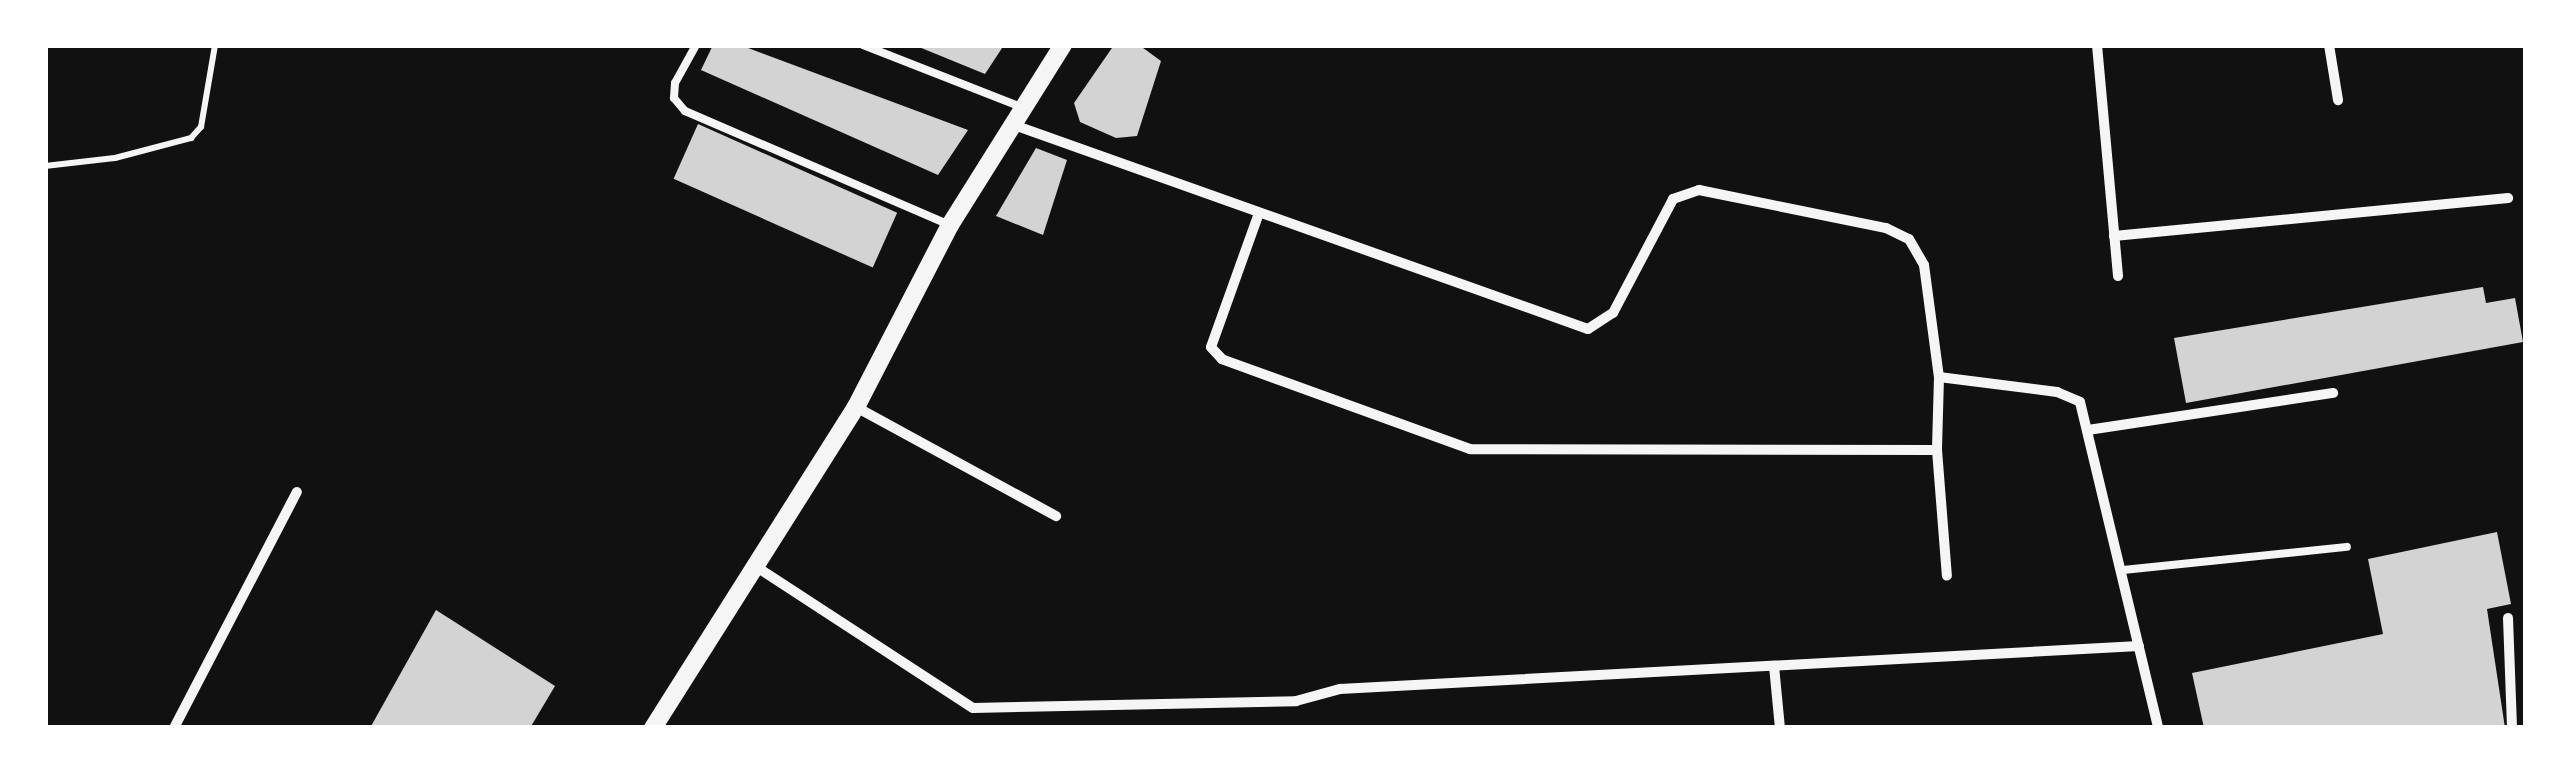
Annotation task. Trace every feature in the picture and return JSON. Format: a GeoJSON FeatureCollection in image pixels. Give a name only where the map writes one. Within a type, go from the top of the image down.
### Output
{"type":"FeatureCollection","features":[{"type":"Feature","properties":{"kind":"street"},"geometry":{"type":"LineString","coordinates":[[653,728],[856,407],[950,225],[1063,45]]}},
{"type":"Feature","properties":{"kind":"street"},"geometry":{"type":"LineString","coordinates":[[2097,45],[2118,276]]}},
{"type":"Feature","properties":{"kind":"street"},"geometry":{"type":"LineString","coordinates":[[2329,45],[2338,100]]}},
{"type":"Feature","properties":{"kind":"street"},"geometry":{"type":"LineString","coordinates":[[1014,125],[1588,330],[1613,314],[1672,199],[1700,190],[1886,228],[1908,239],[1924,264],[1939,378],[1937,450],[1947,576]]}},
{"type":"Feature","properties":{"kind":"street"},"geometry":{"type":"LineString","coordinates":[[2114,236],[2508,198]]}},
{"type":"Feature","properties":{"kind":"street"},"geometry":{"type":"LineString","coordinates":[[1259,212],[1210,348],[1222,359],[1470,450],[1937,450]]}},
{"type":"Feature","properties":{"kind":"street"},"geometry":{"type":"LineString","coordinates":[[1939,378],[2057,392],[2080,402],[2158,728]]}},
{"type":"Feature","properties":{"kind":"street"},"geometry":{"type":"LineString","coordinates":[[2088,430],[2333,393]]}},
{"type":"Feature","properties":{"kind":"street"},"geometry":{"type":"LineString","coordinates":[[856,407],[1056,516]]}},
{"type":"Feature","properties":{"kind":"street"},"geometry":{"type":"LineString","coordinates":[[174,728],[297,492]]}},
{"type":"Feature","properties":{"kind":"street"},"geometry":{"type":"LineString","coordinates":[[753,565],[974,708],[1296,702],[1340,690],[2139,646]]}},
{"type":"Feature","properties":{"kind":"street"},"geometry":{"type":"LineString","coordinates":[[2508,618],[2512,728]]}},
{"type":"Feature","properties":{"kind":"street"},"geometry":{"type":"LineString","coordinates":[[1774,666],[1780,728]]}},
{"type":"Feature","properties":{"kind":"lane"},"geometry":{"type":"LineString","coordinates":[[696,45],[675,83],[674,98],[685,111],[950,225]]}},
{"type":"Feature","properties":{"kind":"lane"},"geometry":{"type":"LineString","coordinates":[[863,45],[1025,109]]}},
{"type":"Feature","properties":{"kind":"lane"},"geometry":{"type":"LineString","coordinates":[[2123,570],[2346,547]]}},
{"type":"Feature","properties":{"kind":"path"},"geometry":{"type":"LineString","coordinates":[[45,166],[115,158],[190,138],[200,127],[215,45]]}},
{"type":"Feature","properties":{"kind":"building"},"geometry":{"type":"Polygon","coordinates":[[[713,45],[740,45],[968,130],[938,175],[701,70],[713,45]]]}},
{"type":"Feature","properties":{"kind":"building"},"geometry":{"type":"Polygon","coordinates":[[[914,45],[1004,45],[985,74],[914,45]]]}},
{"type":"Feature","properties":{"kind":"building"},"geometry":{"type":"Polygon","coordinates":[[[1114,45],[1139,45],[1161,61],[1137,136],[1116,138],[1080,122],[1074,103],[1114,45]]]}},
{"type":"Feature","properties":{"kind":"building"},"geometry":{"type":"Polygon","coordinates":[[[698,124],[897,213],[873,267],[674,179],[698,124]]]}},
{"type":"Feature","properties":{"kind":"building"},"geometry":{"type":"Polygon","coordinates":[[[1036,148],[1067,160],[1043,235],[996,216],[1036,148]]]}},
{"type":"Feature","properties":{"kind":"building"},"geometry":{"type":"Polygon","coordinates":[[[2483,287],[2486,303],[2515,298],[2523,342],[2186,403],[2174,338],[2483,287]]]}},
{"type":"Feature","properties":{"kind":"building"},"geometry":{"type":"Polygon","coordinates":[[[2497,532],[2511,604],[2487,609],[2505,728],[2204,728],[2192,673],[2383,634],[2368,559],[2497,532]]]}},
{"type":"Feature","properties":{"kind":"building"},"geometry":{"type":"Polygon","coordinates":[[[436,610],[555,686],[530,728],[370,728],[436,610]]]}}]}
